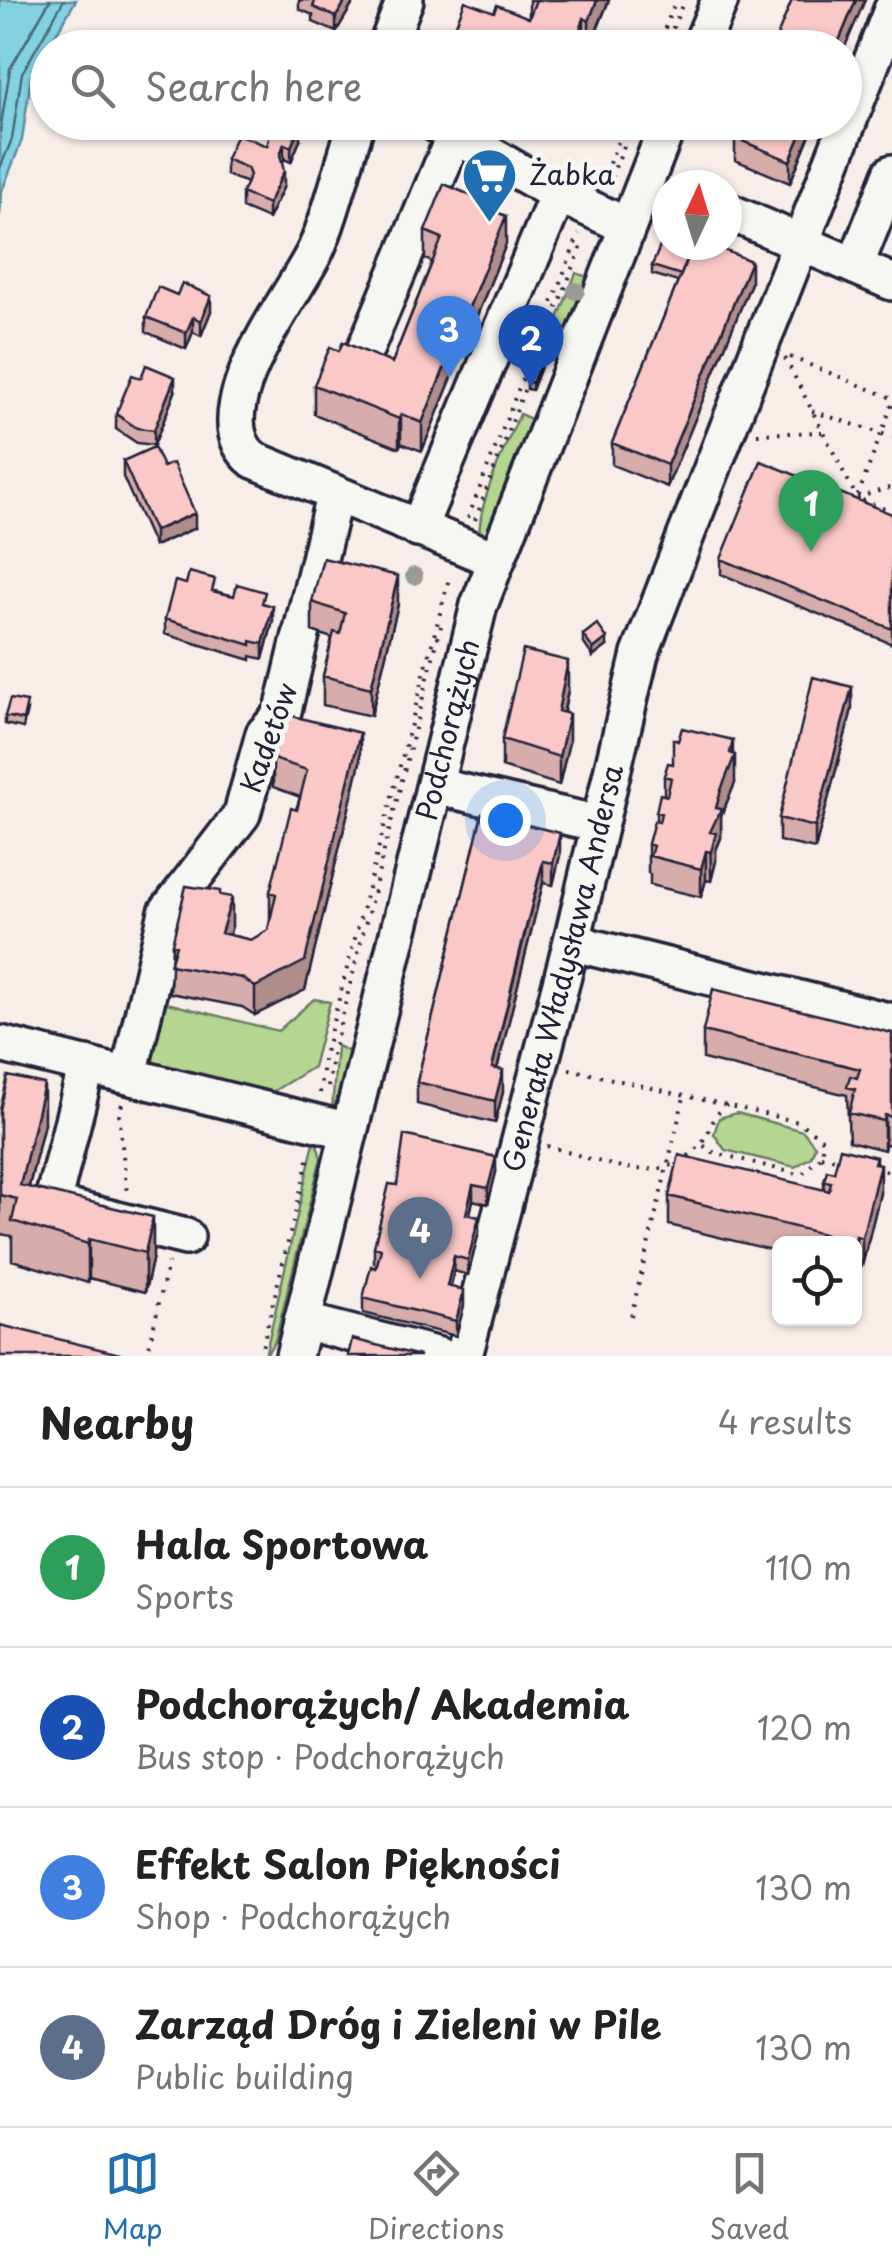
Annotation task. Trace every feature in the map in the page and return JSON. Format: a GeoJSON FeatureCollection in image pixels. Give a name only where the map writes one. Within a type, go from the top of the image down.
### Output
{"type":"FeatureCollection","features":[{"type":"Feature","properties":{"kind":"street"},"geometry":{"type":"LineString","coordinates":[[393,30],[405,0]]}},
{"type":"Feature","properties":{"kind":"street"},"geometry":{"type":"LineString","coordinates":[[708,30],[720,0]]}},
{"type":"Feature","properties":{"kind":"street","name":"Generała Władysława Andersa"},"geometry":{"type":"LineString","coordinates":[[862,86],[892,10]]}},
{"type":"Feature","properties":{"kind":"street"},"geometry":{"type":"LineString","coordinates":[[350,140],[317,248],[246,372],[239,422],[241,443],[254,460],[494,559]]}},
{"type":"Feature","properties":{"kind":"street"},"geometry":{"type":"LineString","coordinates":[[365,350],[440,140]]}},
{"type":"Feature","properties":{"kind":"street"},"geometry":{"type":"LineString","coordinates":[[467,140],[558,194],[627,226]]}},
{"type":"Feature","properties":{"kind":"street","name":"Podchorążych"},"geometry":{"type":"LineString","coordinates":[[658,170],[664,140]]}},
{"type":"Feature","properties":{"kind":"street","name":"Generała Władysława Andersa"},"geometry":{"type":"LineString","coordinates":[[464,1356],[640,654],[841,140]]}},
{"type":"Feature","properties":{"kind":"street"},"geometry":{"type":"LineString","coordinates":[[855,266],[892,173]]}},
{"type":"Feature","properties":{"kind":"street","name":"Podchorążych"},"geometry":{"type":"LineString","coordinates":[[294,1356],[494,559],[627,226],[652,188]]}},
{"type":"Feature","properties":{"kind":"street"},"geometry":{"type":"LineString","coordinates":[[418,529],[558,194]]}},
{"type":"Feature","properties":{"kind":"street"},"geometry":{"type":"LineString","coordinates":[[742,218],[892,282]]}},
{"type":"Feature","properties":{"kind":"street","name":"Kadetów"},"geometry":{"type":"LineString","coordinates":[[129,1075],[167,912],[242,814],[264,734],[282,715],[334,496]]}},
{"type":"Feature","properties":{"kind":"street"},"geometry":{"type":"LineString","coordinates":[[435,786],[599,824]]}},
{"type":"Feature","properties":{"kind":"street"},"geometry":{"type":"LineString","coordinates":[[572,937],[590,947],[892,1022]]}},
{"type":"Feature","properties":{"kind":"street"},"geometry":{"type":"LineString","coordinates":[[0,1044],[349,1131]]}},
{"type":"Feature","properties":{"kind":"street"},"geometry":{"type":"LineString","coordinates":[[87,1065],[52,1204],[180,1236]]}},
{"type":"Feature","properties":{"kind":"street"},"geometry":{"type":"LineString","coordinates":[[302,1321],[439,1356]]}},
{"type":"Feature","properties":{"kind":"path"},"geometry":{"type":"LineString","coordinates":[[664,30],[676,0]]}},
{"type":"Feature","properties":{"kind":"path"},"geometry":{"type":"LineString","coordinates":[[672,30],[684,0]]}},
{"type":"Feature","properties":{"kind":"path"},"geometry":{"type":"LineString","coordinates":[[599,187],[619,140]]}},
{"type":"Feature","properties":{"kind":"path"},"geometry":{"type":"LineString","coordinates":[[605,192],[627,140]]}},
{"type":"Feature","properties":{"kind":"path"},"geometry":{"type":"LineString","coordinates":[[463,535],[479,481],[583,224]]}},
{"type":"Feature","properties":{"kind":"path"},"geometry":{"type":"LineString","coordinates":[[474,522],[590,227]]}},
{"type":"Feature","properties":{"kind":"path"},"geometry":{"type":"LineString","coordinates":[[892,398],[783,354],[857,498],[892,512]]}},
{"type":"Feature","properties":{"kind":"path"},"geometry":{"type":"LineString","coordinates":[[857,498],[892,405]]}},
{"type":"Feature","properties":{"kind":"path"},"geometry":{"type":"LineString","coordinates":[[812,411],[892,438]]}},
{"type":"Feature","properties":{"kind":"path"},"geometry":{"type":"LineString","coordinates":[[752,434],[822,432]]}},
{"type":"Feature","properties":{"kind":"path"},"geometry":{"type":"LineString","coordinates":[[857,498],[892,488]]}},
{"type":"Feature","properties":{"kind":"path"},"geometry":{"type":"LineString","coordinates":[[320,1104],[322,1060],[451,571]]}},
{"type":"Feature","properties":{"kind":"path"},"geometry":{"type":"LineString","coordinates":[[328,1095],[332,1056],[379,864],[457,578]]}},
{"type":"Feature","properties":{"kind":"path"},"geometry":{"type":"LineString","coordinates":[[540,1061],[799,1122],[823,1140],[822,1156],[800,1175],[713,1152],[701,1144]]}},
{"type":"Feature","properties":{"kind":"path"},"geometry":{"type":"LineString","coordinates":[[129,1075],[119,1116],[130,1224]]}},
{"type":"Feature","properties":{"kind":"path"},"geometry":{"type":"LineString","coordinates":[[631,1316],[684,1097]]}},
{"type":"Feature","properties":{"kind":"path"},"geometry":{"type":"LineString","coordinates":[[520,1139],[646,1172],[666,1170],[701,1144],[713,1115],[727,1105]]}},
{"type":"Feature","properties":{"kind":"path"},"geometry":{"type":"LineString","coordinates":[[260,1356],[313,1137]]}},
{"type":"Feature","properties":{"kind":"path"},"geometry":{"type":"LineString","coordinates":[[822,1156],[852,1162]]}},
{"type":"Feature","properties":{"kind":"path"},"geometry":{"type":"LineString","coordinates":[[868,1166],[892,1173]]}},
{"type":"Feature","properties":{"kind":"path"},"geometry":{"type":"LineString","coordinates":[[146,1356],[180,1236]]}},
{"type":"Feature","properties":{"kind":"green space"},"geometry":{"type":"Polygon","coordinates":[[[576,273],[596,280],[553,360],[543,356],[576,273]]]}},
{"type":"Feature","properties":{"kind":"green space"},"geometry":{"type":"Polygon","coordinates":[[[520,414],[533,420],[490,538],[480,540],[487,494],[520,414]]]}},
{"type":"Feature","properties":{"kind":"green space"},"geometry":{"type":"Polygon","coordinates":[[[314,999],[330,1002],[313,1067],[272,1092],[156,1066],[150,1060],[159,1001],[278,1031],[314,999]]]}},
{"type":"Feature","properties":{"kind":"green space"},"geometry":{"type":"Polygon","coordinates":[[[337,1046],[352,1053],[338,1108],[332,1111],[337,1046]]]}},
{"type":"Feature","properties":{"kind":"green space"},"geometry":{"type":"Polygon","coordinates":[[[737,1113],[803,1131],[815,1146],[811,1157],[795,1167],[725,1150],[714,1134],[719,1118],[737,1113]]]}},
{"type":"Feature","properties":{"kind":"green space"},"geometry":{"type":"Polygon","coordinates":[[[315,1138],[321,1158],[275,1341],[265,1356],[315,1138]]]}},
{"type":"Feature","properties":{"kind":"water"},"geometry":{"type":"Polygon","coordinates":[[[0,0],[76,0],[58,30],[30,30],[30,84],[22,140],[2,191],[0,215],[0,0]]]}},
{"type":"Feature","properties":{"kind":"building"},"geometry":{"type":"Polygon","coordinates":[[[314,0],[346,0],[336,17],[313,7],[314,0]]]}},
{"type":"Feature","properties":{"kind":"building"},"geometry":{"type":"Polygon","coordinates":[[[536,0],[597,0],[589,21],[584,18],[580,30],[454,30],[465,1],[494,12],[497,5],[529,18],[536,0]]]}},
{"type":"Feature","properties":{"kind":"building"},"geometry":{"type":"Polygon","coordinates":[[[792,0],[856,0],[844,30],[780,30],[792,0]]]}},
{"type":"Feature","properties":{"kind":"building"},"geometry":{"type":"Polygon","coordinates":[[[234,140],[252,140],[267,146],[268,140],[294,140],[291,147],[284,144],[280,155],[284,171],[268,204],[242,193],[250,175],[247,168],[226,159],[234,140]]]}},
{"type":"Feature","properties":{"kind":"building"},"geometry":{"type":"Polygon","coordinates":[[[740,140],[799,140],[790,161],[740,140]]]}},
{"type":"Feature","properties":{"kind":"building"},"geometry":{"type":"Polygon","coordinates":[[[444,184],[487,202],[485,207],[506,216],[422,423],[401,414],[399,419],[314,385],[330,347],[339,351],[343,342],[392,363],[442,238],[425,231],[444,184]]]}},
{"type":"Feature","properties":{"kind":"building"},"geometry":{"type":"Polygon","coordinates":[[[742,257],[751,261],[667,465],[612,443],[687,260],[742,257]]]}},
{"type":"Feature","properties":{"kind":"building"},"geometry":{"type":"Polygon","coordinates":[[[654,260],[687,260],[681,275],[652,266],[654,260]]]}},
{"type":"Feature","properties":{"kind":"building"},"geometry":{"type":"Polygon","coordinates":[[[182,283],[211,296],[201,321],[193,317],[186,333],[146,317],[158,287],[177,295],[182,283]]]}},
{"type":"Feature","properties":{"kind":"building"},"geometry":{"type":"Polygon","coordinates":[[[537,355],[542,357],[532,383],[527,381],[537,355]]]}},
{"type":"Feature","properties":{"kind":"building"},"geometry":{"type":"Polygon","coordinates":[[[146,365],[175,377],[154,430],[137,428],[116,414],[132,375],[141,378],[146,365]]]}},
{"type":"Feature","properties":{"kind":"building"},"geometry":{"type":"Polygon","coordinates":[[[154,447],[163,467],[173,463],[195,513],[154,531],[123,461],[154,447]]]}},
{"type":"Feature","properties":{"kind":"building"},"geometry":{"type":"Polygon","coordinates":[[[761,461],[892,514],[892,629],[721,559],[761,461]]]}},
{"type":"Feature","properties":{"kind":"building"},"geometry":{"type":"Polygon","coordinates":[[[323,558],[398,576],[371,688],[323,676],[334,632],[340,634],[345,613],[312,602],[323,558]]]}},
{"type":"Feature","properties":{"kind":"building"},"geometry":{"type":"Polygon","coordinates":[[[189,572],[215,579],[212,591],[234,596],[237,584],[265,592],[262,603],[273,606],[263,644],[251,641],[251,645],[165,619],[175,581],[186,584],[189,572]]]}},
{"type":"Feature","properties":{"kind":"building"},"geometry":{"type":"Polygon","coordinates":[[[597,624],[607,638],[593,649],[583,635],[597,624]]]}},
{"type":"Feature","properties":{"kind":"building"},"geometry":{"type":"Polygon","coordinates":[[[523,650],[568,661],[558,711],[569,714],[559,757],[502,739],[523,650]]]}},
{"type":"Feature","properties":{"kind":"building"},"geometry":{"type":"Polygon","coordinates":[[[813,677],[852,687],[815,827],[779,818],[813,677]]]}},
{"type":"Feature","properties":{"kind":"building"},"geometry":{"type":"Polygon","coordinates":[[[10,699],[27,702],[23,720],[5,716],[10,699]]]}},
{"type":"Feature","properties":{"kind":"building"},"geometry":{"type":"Polygon","coordinates":[[[284,714],[360,733],[305,961],[255,987],[242,978],[170,965],[186,886],[220,891],[220,895],[232,897],[221,933],[251,940],[268,930],[276,894],[270,892],[291,808],[297,810],[307,770],[273,759],[284,714]]]}},
{"type":"Feature","properties":{"kind":"building"},"geometry":{"type":"Polygon","coordinates":[[[682,728],[733,740],[730,753],[735,755],[716,808],[721,809],[710,832],[716,833],[701,869],[650,856],[653,846],[648,844],[654,821],[659,822],[661,813],[656,812],[660,794],[667,796],[671,778],[664,776],[668,763],[673,764],[673,739],[678,741],[682,728]]]}},
{"type":"Feature","properties":{"kind":"building"},"geometry":{"type":"Polygon","coordinates":[[[482,814],[560,833],[553,863],[543,861],[524,935],[492,1068],[503,1070],[495,1101],[417,1082],[482,814]]]}},
{"type":"Feature","properties":{"kind":"building"},"geometry":{"type":"Polygon","coordinates":[[[713,989],[892,1033],[892,1117],[885,1115],[884,1121],[849,1113],[855,1089],[847,1087],[850,1076],[857,1078],[860,1069],[703,1031],[713,989]]]}},
{"type":"Feature","properties":{"kind":"building"},"geometry":{"type":"Polygon","coordinates":[[[8,1076],[44,1084],[20,1185],[153,1217],[145,1253],[89,1239],[88,1244],[12,1221],[17,1199],[0,1195],[0,1110],[8,1076]]]}},
{"type":"Feature","properties":{"kind":"building"},"geometry":{"type":"Polygon","coordinates":[[[404,1135],[496,1157],[488,1188],[473,1185],[466,1214],[479,1217],[468,1260],[454,1256],[447,1286],[464,1290],[456,1321],[363,1298],[371,1266],[376,1268],[381,1249],[374,1247],[389,1184],[397,1185],[404,1135]]]}},
{"type":"Feature","properties":{"kind":"building"},"geometry":{"type":"Polygon","coordinates":[[[840,1148],[876,1157],[874,1163],[880,1164],[862,1238],[831,1236],[669,1196],[679,1155],[829,1191],[831,1182],[824,1181],[827,1170],[834,1172],[840,1148]]]}},
{"type":"Feature","properties":{"kind":"building"},"geometry":{"type":"Polygon","coordinates":[[[0,1325],[120,1354],[120,1356],[0,1356],[0,1325]]]}},
{"type":"Feature","properties":{"kind":"building"},"geometry":{"type":"Polygon","coordinates":[[[352,1339],[420,1356],[348,1356],[352,1339]]]}},
{"type":"Feature","properties":{"kind":"place","name":"Żabka"},"geometry":{"type":"Point","coordinates":[490,224]}},
{"type":"Feature","properties":{"kind":"place","name":"Effekt Salon Piękności"},"geometry":{"type":"Point","coordinates":[449,378]}},
{"type":"Feature","properties":{"kind":"place","name":"Podchorążych/ Akademia"},"geometry":{"type":"Point","coordinates":[531,387]}},
{"type":"Feature","properties":{"kind":"place","name":"Hala Sportowa"},"geometry":{"type":"Point","coordinates":[811,552]}},
{"type":"Feature","properties":{"kind":"place","name":"Zarząd Dróg i Zieleni w Pile"},"geometry":{"type":"Point","coordinates":[420,1279]}}]}
